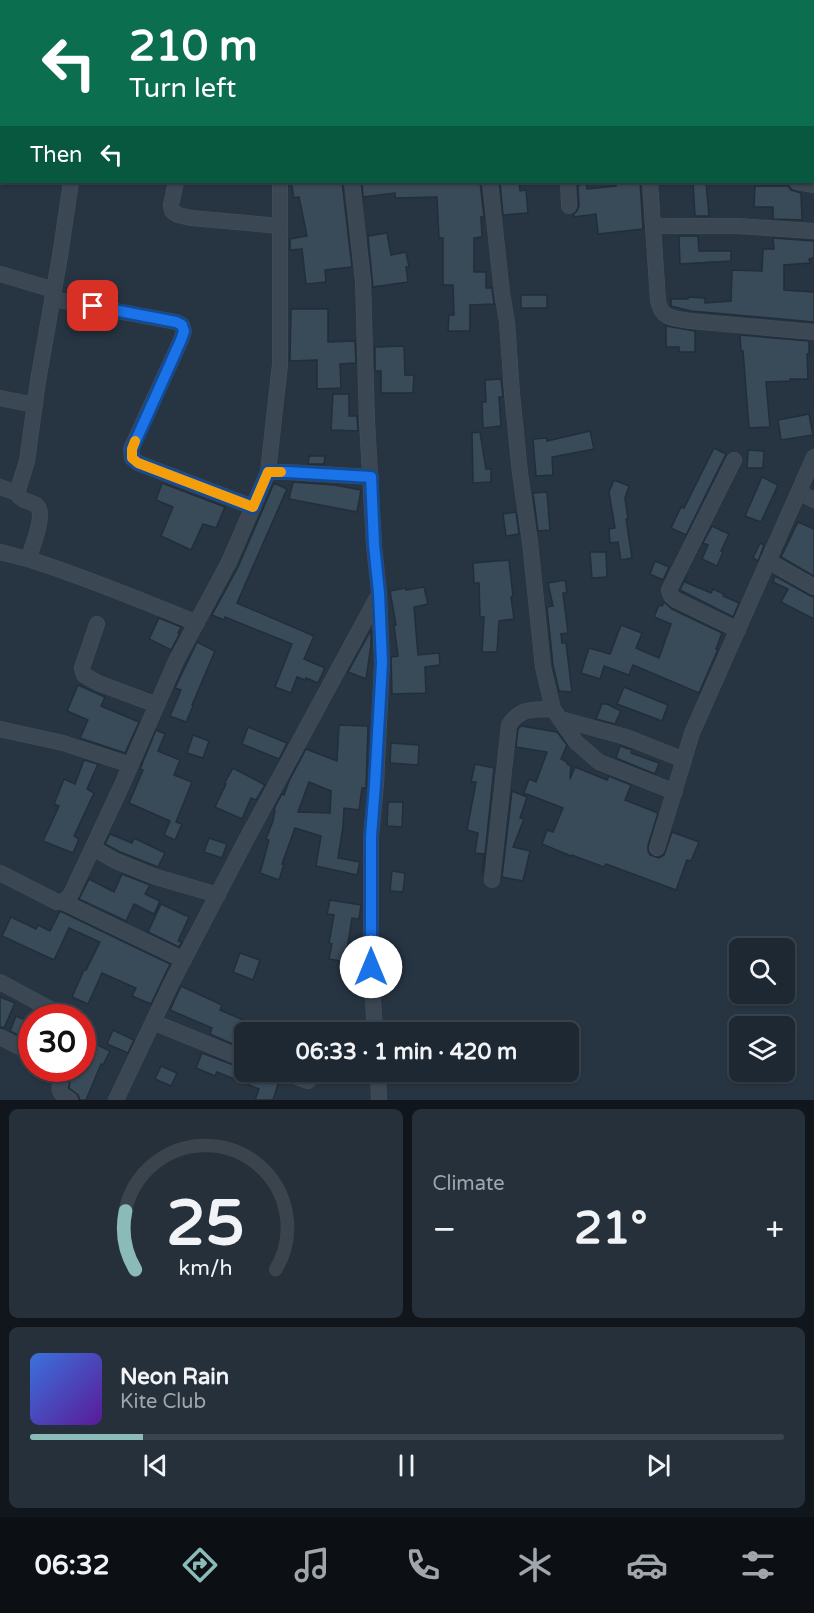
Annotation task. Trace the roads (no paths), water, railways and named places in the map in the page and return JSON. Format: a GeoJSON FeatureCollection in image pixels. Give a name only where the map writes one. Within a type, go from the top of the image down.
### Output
{"type":"FeatureCollection","features":[{"type":"Feature","properties":{"kind":"street"},"geometry":{"type":"LineString","coordinates":[[28,559],[40,511],[37,506],[20,499],[17,493],[27,461],[34,405],[71,183]]}},
{"type":"Feature","properties":{"kind":"street"},"geometry":{"type":"LineString","coordinates":[[176,183],[171,205],[172,211],[178,215],[280,226]]}},
{"type":"Feature","properties":{"kind":"street"},"geometry":{"type":"LineString","coordinates":[[63,902],[71,894],[93,848],[176,661],[229,562],[268,472],[280,365],[280,183]]}},
{"type":"Feature","properties":{"kind":"street"},"geometry":{"type":"LineString","coordinates":[[352,183],[363,281],[367,421],[382,663],[370,847],[371,967],[374,1022]]}},
{"type":"Feature","properties":{"kind":"street"},"geometry":{"type":"LineString","coordinates":[[490,183],[543,667],[557,713],[576,742],[599,762],[675,792]]}},
{"type":"Feature","properties":{"kind":"street"},"geometry":{"type":"LineString","coordinates":[[568,183],[569,206]]}},
{"type":"Feature","properties":{"kind":"street"},"geometry":{"type":"LineString","coordinates":[[650,183],[658,300],[664,314],[690,321],[814,333]]}},
{"type":"Feature","properties":{"kind":"street"},"geometry":{"type":"LineString","coordinates":[[654,226],[737,226],[814,231]]}},
{"type":"Feature","properties":{"kind":"street"},"geometry":{"type":"LineString","coordinates":[[0,274],[53,295],[182,325],[184,331],[181,340],[132,449],[132,458],[138,463],[253,507]]}},
{"type":"Feature","properties":{"kind":"street"},"geometry":{"type":"LineString","coordinates":[[0,398],[34,405]]}},
{"type":"Feature","properties":{"kind":"street"},"geometry":{"type":"LineString","coordinates":[[657,848],[692,734],[814,458]]}},
{"type":"Feature","properties":{"kind":"street"},"geometry":{"type":"LineString","coordinates":[[734,460],[669,590],[671,596],[676,600],[738,630]]}},
{"type":"Feature","properties":{"kind":"street"},"geometry":{"type":"LineString","coordinates":[[268,472],[371,477]]}},
{"type":"Feature","properties":{"kind":"street"},"geometry":{"type":"LineString","coordinates":[[0,487],[17,493]]}},
{"type":"Feature","properties":{"kind":"street"},"geometry":{"type":"LineString","coordinates":[[799,492],[814,500]]}},
{"type":"Feature","properties":{"kind":"street"},"geometry":{"type":"LineString","coordinates":[[0,552],[78,576],[197,623]]}},
{"type":"Feature","properties":{"kind":"street"},"geometry":{"type":"LineString","coordinates":[[768,561],[814,587]]}},
{"type":"Feature","properties":{"kind":"street"},"geometry":{"type":"LineString","coordinates":[[116,1100],[184,960],[379,593]]}},
{"type":"Feature","properties":{"kind":"street"},"geometry":{"type":"LineString","coordinates":[[97,624],[82,668],[84,675],[98,683],[157,705]]}},
{"type":"Feature","properties":{"kind":"street"},"geometry":{"type":"LineString","coordinates":[[492,880],[509,725],[524,711],[557,713],[684,760]]}},
{"type":"Feature","properties":{"kind":"street"},"geometry":{"type":"LineString","coordinates":[[0,729],[63,743],[131,765]]}},
{"type":"Feature","properties":{"kind":"street"},"geometry":{"type":"LineString","coordinates":[[93,848],[116,861],[156,877],[218,895]]}},
{"type":"Feature","properties":{"kind":"street"},"geometry":{"type":"LineString","coordinates":[[0,873],[55,901],[63,902],[184,960]]}},
{"type":"Feature","properties":{"kind":"street"},"geometry":{"type":"LineString","coordinates":[[0,982],[40,1004]]}},
{"type":"Feature","properties":{"kind":"street"},"geometry":{"type":"LineString","coordinates":[[153,1022],[234,1055]]}},
{"type":"Feature","properties":{"kind":"street"},"geometry":{"type":"LineString","coordinates":[[0,1037],[18,1046]]}},
{"type":"Feature","properties":{"kind":"street"},"geometry":{"type":"LineString","coordinates":[[60,1082],[60,1094],[70,1100]]}},
{"type":"Feature","properties":{"kind":"street"},"geometry":{"type":"LineString","coordinates":[[379,1082],[380,1100]]}}]}
